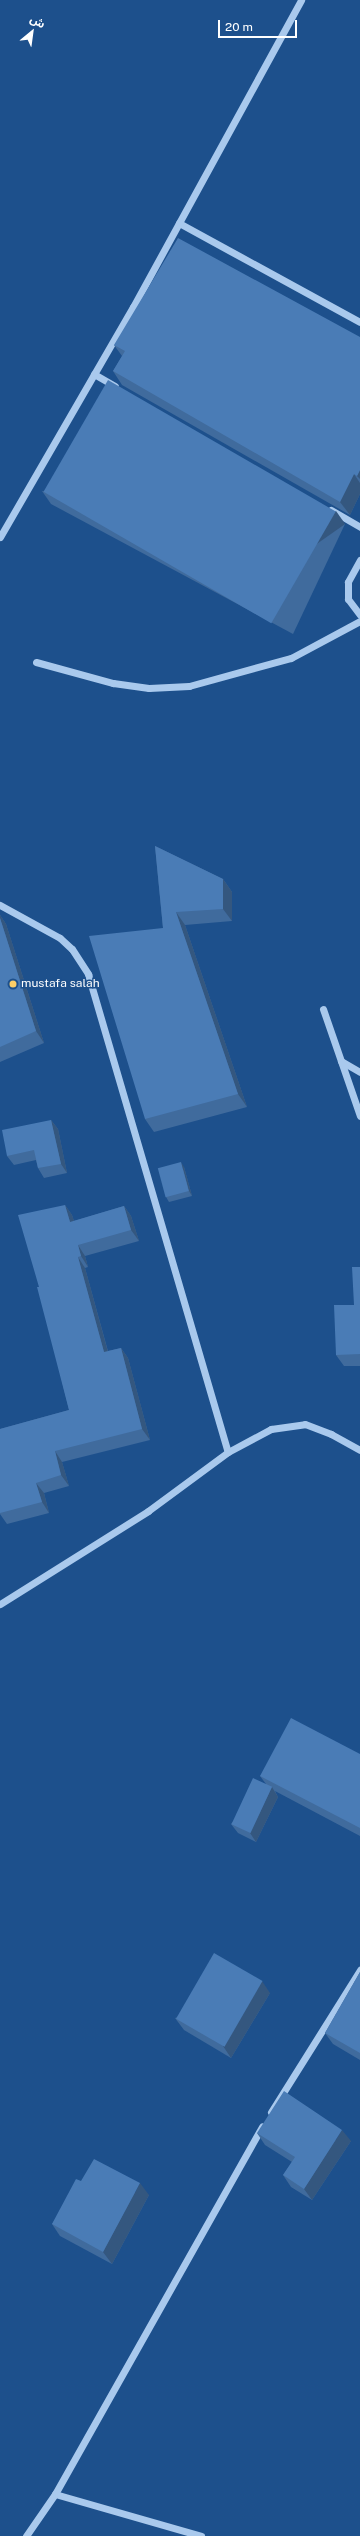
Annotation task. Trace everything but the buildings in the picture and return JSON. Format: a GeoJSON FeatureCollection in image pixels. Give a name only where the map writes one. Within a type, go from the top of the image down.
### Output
{"type":"FeatureCollection","features":[{"type":"Feature","properties":{"kind":"street"},"geometry":{"type":"LineString","coordinates":[[0,537],[179,223],[301,0]]}},
{"type":"Feature","properties":{"kind":"street"},"geometry":{"type":"LineString","coordinates":[[179,223],[360,322]]}},
{"type":"Feature","properties":{"kind":"street"},"geometry":{"type":"LineString","coordinates":[[94,374],[120,389]]}},
{"type":"Feature","properties":{"kind":"street"},"geometry":{"type":"LineString","coordinates":[[327,508],[360,527]]}},
{"type":"Feature","properties":{"kind":"street"},"geometry":{"type":"LineString","coordinates":[[360,560],[348,582],[348,600],[360,615]]}},
{"type":"Feature","properties":{"kind":"street"},"geometry":{"type":"LineString","coordinates":[[36,662],[113,683],[149,688],[189,686],[291,658],[360,621]]}},
{"type":"Feature","properties":{"kind":"street"},"geometry":{"type":"LineString","coordinates":[[0,904],[60,938],[72,949],[88,974],[228,1452]]}},
{"type":"Feature","properties":{"kind":"street"},"geometry":{"type":"LineString","coordinates":[[323,1009],[360,1116]]}},
{"type":"Feature","properties":{"kind":"street"},"geometry":{"type":"LineString","coordinates":[[341,1061],[360,1072]]}},
{"type":"Feature","properties":{"kind":"street"},"geometry":{"type":"LineString","coordinates":[[0,1604],[148,1511],[228,1452],[270,1429],[305,1424],[331,1434],[360,1450]]}},
{"type":"Feature","properties":{"kind":"street"},"geometry":{"type":"LineString","coordinates":[[26,2536],[55,2494],[246,2152],[360,1970]]}},
{"type":"Feature","properties":{"kind":"street"},"geometry":{"type":"LineString","coordinates":[[55,2494],[201,2536]]}},
{"type":"Feature","properties":{"kind":"place","name":"mustafa salah"},"geometry":{"type":"Point","coordinates":[13,984]}}]}
